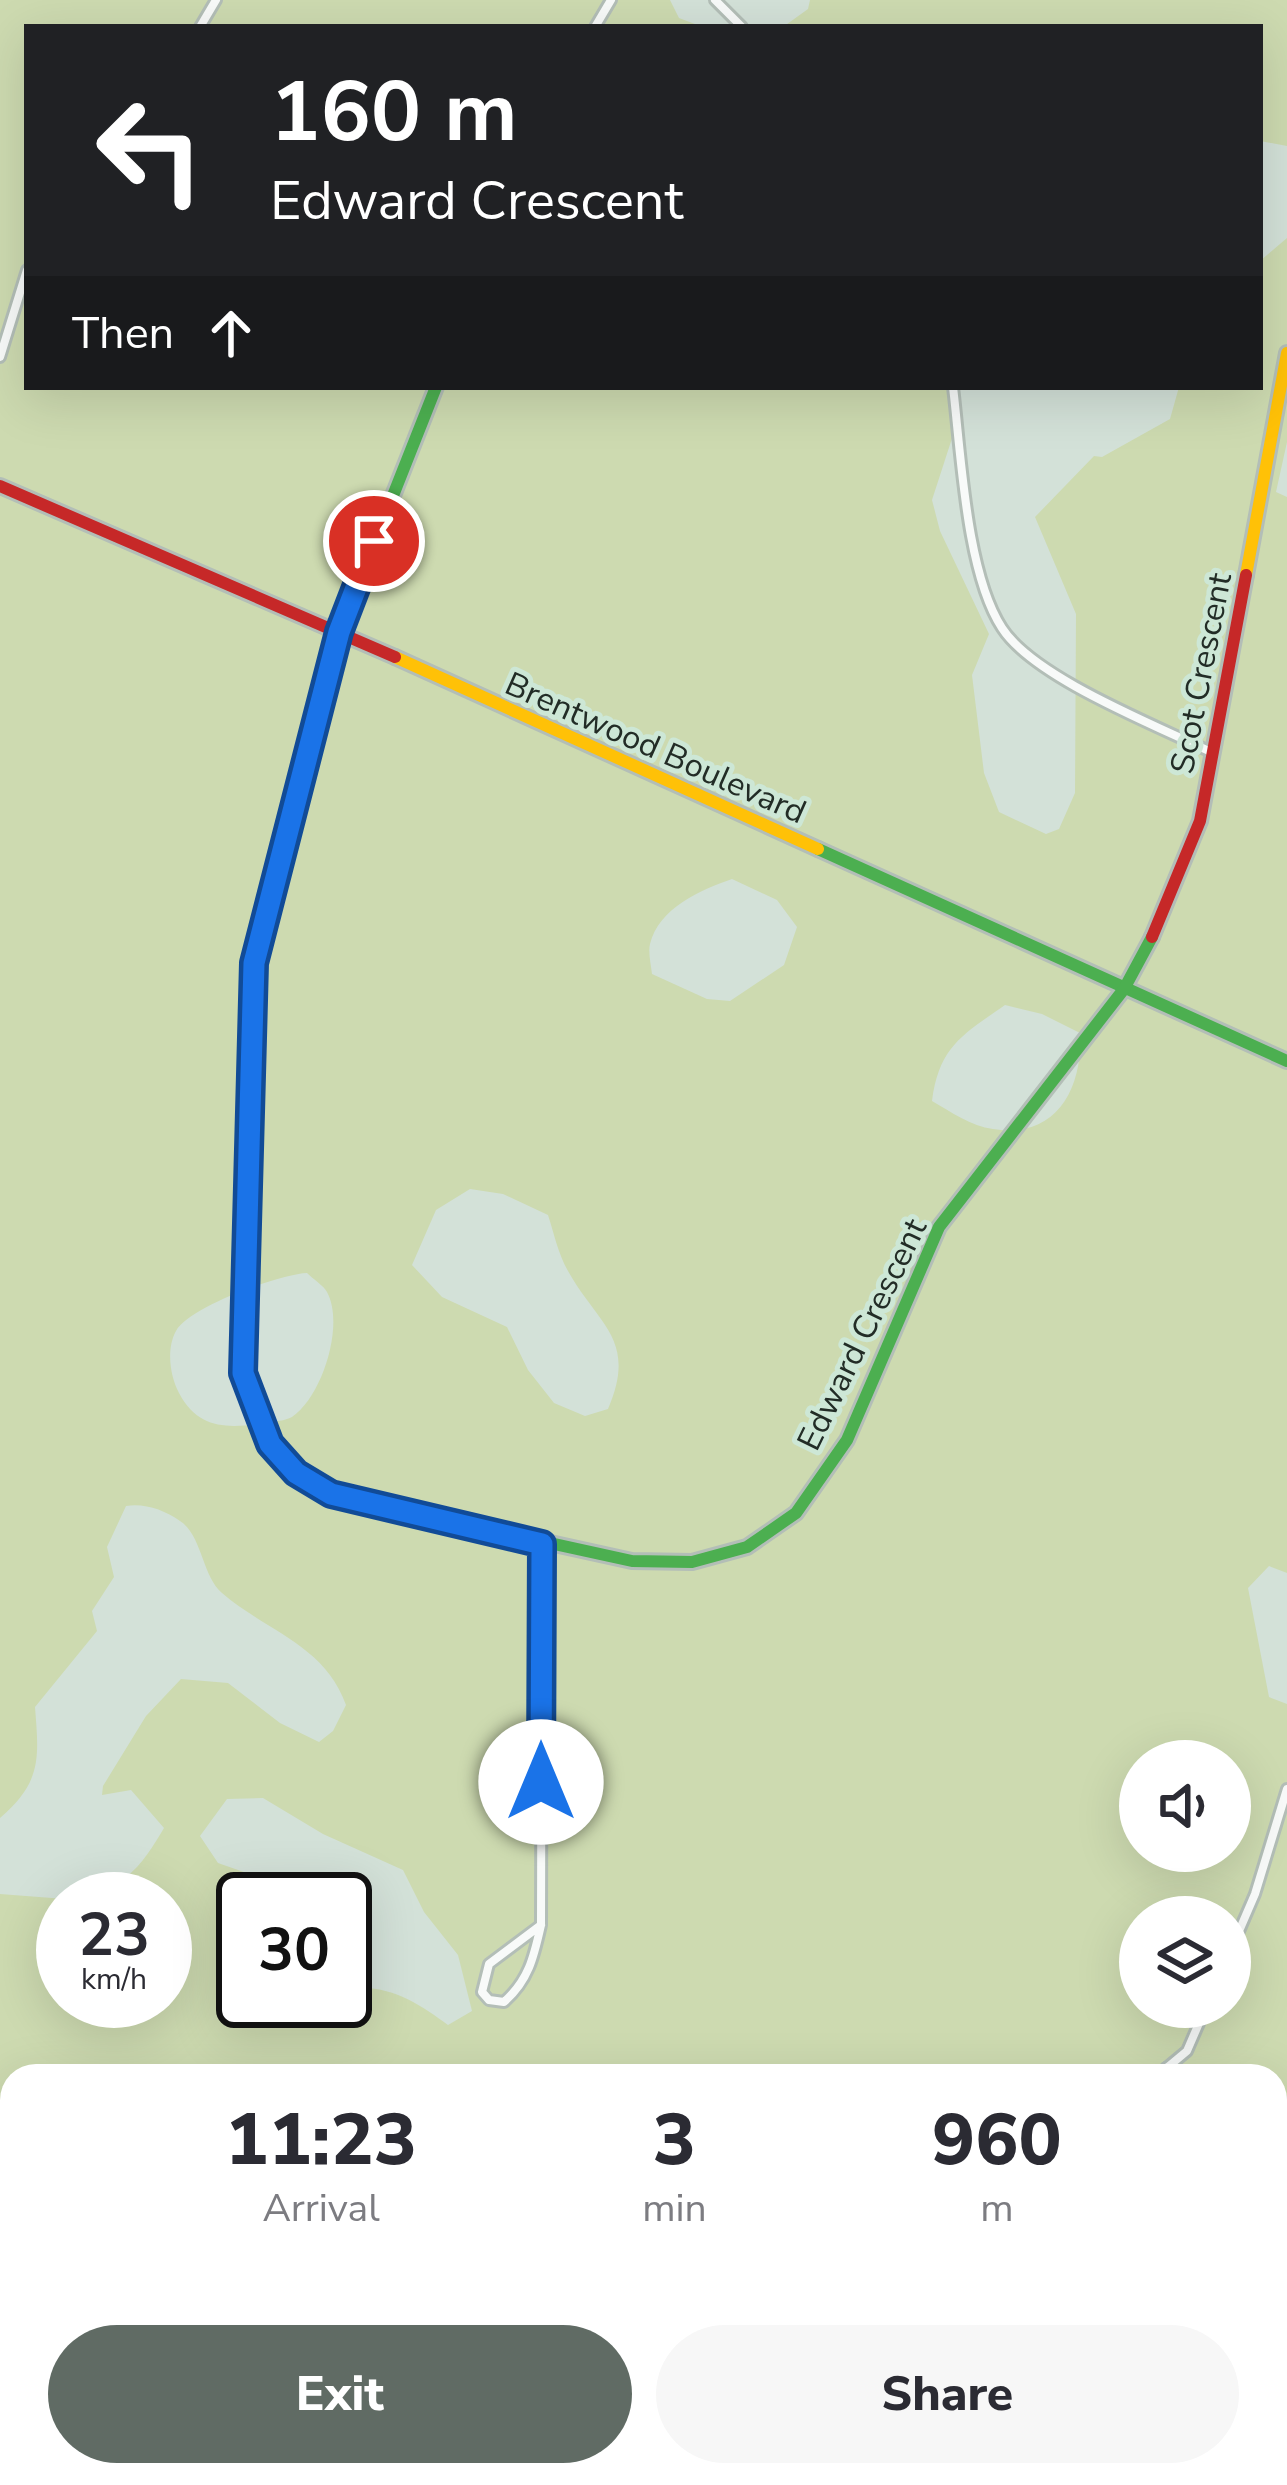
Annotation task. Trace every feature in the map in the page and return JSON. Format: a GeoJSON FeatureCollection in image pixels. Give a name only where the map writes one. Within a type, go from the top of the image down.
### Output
{"type":"FeatureCollection","features":[{"type":"Feature","properties":{"kind":"street"},"geometry":{"type":"LineString","coordinates":[[716,0],[739,24]]}},
{"type":"Feature","properties":{"kind":"street"},"geometry":{"type":"LineString","coordinates":[[0,357],[24,280]]}},
{"type":"Feature","properties":{"kind":"street","name":"Scot Crescent"},"geometry":{"type":"LineString","coordinates":[[1124,989],[1149,944],[1200,821],[1287,352]]}},
{"type":"Feature","properties":{"kind":"street"},"geometry":{"type":"LineString","coordinates":[[339,632],[435,390]]}},
{"type":"Feature","properties":{"kind":"street"},"geometry":{"type":"LineString","coordinates":[[952,390],[975,558],[1002,628],[1028,655],[1077,687],[1213,753]]}},
{"type":"Feature","properties":{"kind":"street","name":"Brentwood Boulevard"},"geometry":{"type":"LineString","coordinates":[[0,486],[339,632],[1287,1061]]}},
{"type":"Feature","properties":{"kind":"street","name":"Edward Crescent"},"geometry":{"type":"LineString","coordinates":[[339,632],[254,963],[243,1373],[270,1444],[296,1473],[331,1494],[632,1561],[692,1562],[746,1547],[796,1514],[848,1440],[939,1227],[1124,989]]}},
{"type":"Feature","properties":{"kind":"street"},"geometry":{"type":"LineString","coordinates":[[541,1925],[489,1964],[482,1992],[489,2000],[504,2002],[520,1988],[532,1966],[541,1925],[542,1544]]}},
{"type":"Feature","properties":{"kind":"street"},"geometry":{"type":"LineString","coordinates":[[1251,1903],[1287,1789]]}},
{"type":"Feature","properties":{"kind":"street"},"geometry":{"type":"LineString","coordinates":[[1171,2064],[1187,2051],[1197,2028]]}},
{"type":"Feature","properties":{"kind":"green space"},"geometry":{"type":"Polygon","coordinates":[[[0,0],[670,0],[679,18],[695,24],[24,24],[24,390],[951,390],[956,426],[932,500],[940,531],[989,634],[972,675],[984,773],[999,812],[1046,834],[1059,829],[1075,793],[1076,614],[1035,517],[1094,456],[1102,457],[1170,419],[1178,390],[1263,390],[1263,258],[1287,238],[1287,442],[1276,492],[1287,497],[1287,1573],[1269,1566],[1248,1588],[1269,1697],[1287,1704],[1287,2064],[0,2064],[0,1894],[36,1897],[36,2028],[192,2028],[192,1872],[132,1872],[164,1828],[131,1790],[102,1795],[146,1716],[181,1679],[228,1683],[280,1723],[319,1742],[333,1731],[346,1705],[309,1653],[215,1586],[187,1527],[147,1507],[126,1506],[107,1547],[114,1577],[92,1611],[97,1631],[35,1707],[35,1768],[24,1793],[0,1818],[0,0]],[[732,879],[694,895],[671,911],[655,931],[649,955],[652,974],[707,999],[730,1001],[784,965],[797,927],[777,900],[732,879]],[[1005,1005],[976,1025],[940,1067],[932,1101],[969,1122],[993,1129],[1015,1130],[1049,1118],[1071,1090],[1080,1033],[1042,1014],[1005,1005]],[[470,1189],[436,1210],[412,1265],[442,1297],[507,1327],[528,1370],[554,1403],[585,1416],[608,1409],[619,1366],[616,1349],[565,1264],[548,1215],[503,1194],[470,1189]],[[307,1273],[277,1279],[216,1302],[184,1322],[176,1331],[170,1354],[173,1379],[187,1405],[206,1421],[240,1426],[289,1418],[303,1407],[321,1377],[332,1341],[332,1306],[321,1285],[307,1273]]]}},
{"type":"Feature","properties":{"kind":"green space"},"geometry":{"type":"Polygon","coordinates":[[[810,0],[1287,0],[1287,146],[1263,142],[1263,24],[787,24],[808,9],[810,0]]]}},
{"type":"Feature","properties":{"kind":"traffic: fast"},"geometry":{"type":"LineString","coordinates":[[266,917],[339,632],[435,390]]}},
{"type":"Feature","properties":{"kind":"traffic: fast"},"geometry":{"type":"LineString","coordinates":[[818,849],[1287,1061]]}},
{"type":"Feature","properties":{"kind":"traffic: fast"},"geometry":{"type":"LineString","coordinates":[[404,1511],[632,1561],[692,1562],[747,1547],[796,1513],[847,1440],[939,1227],[1124,989],[1152,937]]}},
{"type":"Feature","properties":{"kind":"traffic: slow"},"geometry":{"type":"LineString","coordinates":[[1246,575],[1287,353]]}},
{"type":"Feature","properties":{"kind":"traffic: slow"},"geometry":{"type":"LineString","coordinates":[[395,657],[818,849]]}},
{"type":"Feature","properties":{"kind":"traffic: jam"},"geometry":{"type":"LineString","coordinates":[[0,486],[395,657]]}},
{"type":"Feature","properties":{"kind":"traffic: jam"},"geometry":{"type":"LineString","coordinates":[[1152,937],[1200,821],[1246,575]]}},
{"type":"Feature","properties":{"kind":"traffic: jam"},"geometry":{"type":"LineString","coordinates":[[266,917],[254,963],[243,1373],[270,1444],[296,1473],[331,1494],[404,1511]]}},
{"type":"Feature","properties":{"kind":"route"},"geometry":{"type":"LineString","coordinates":[[374,541],[339,632],[254,963],[243,1373],[270,1444],[296,1473],[331,1494],[542,1544],[541,1782]]}}]}
